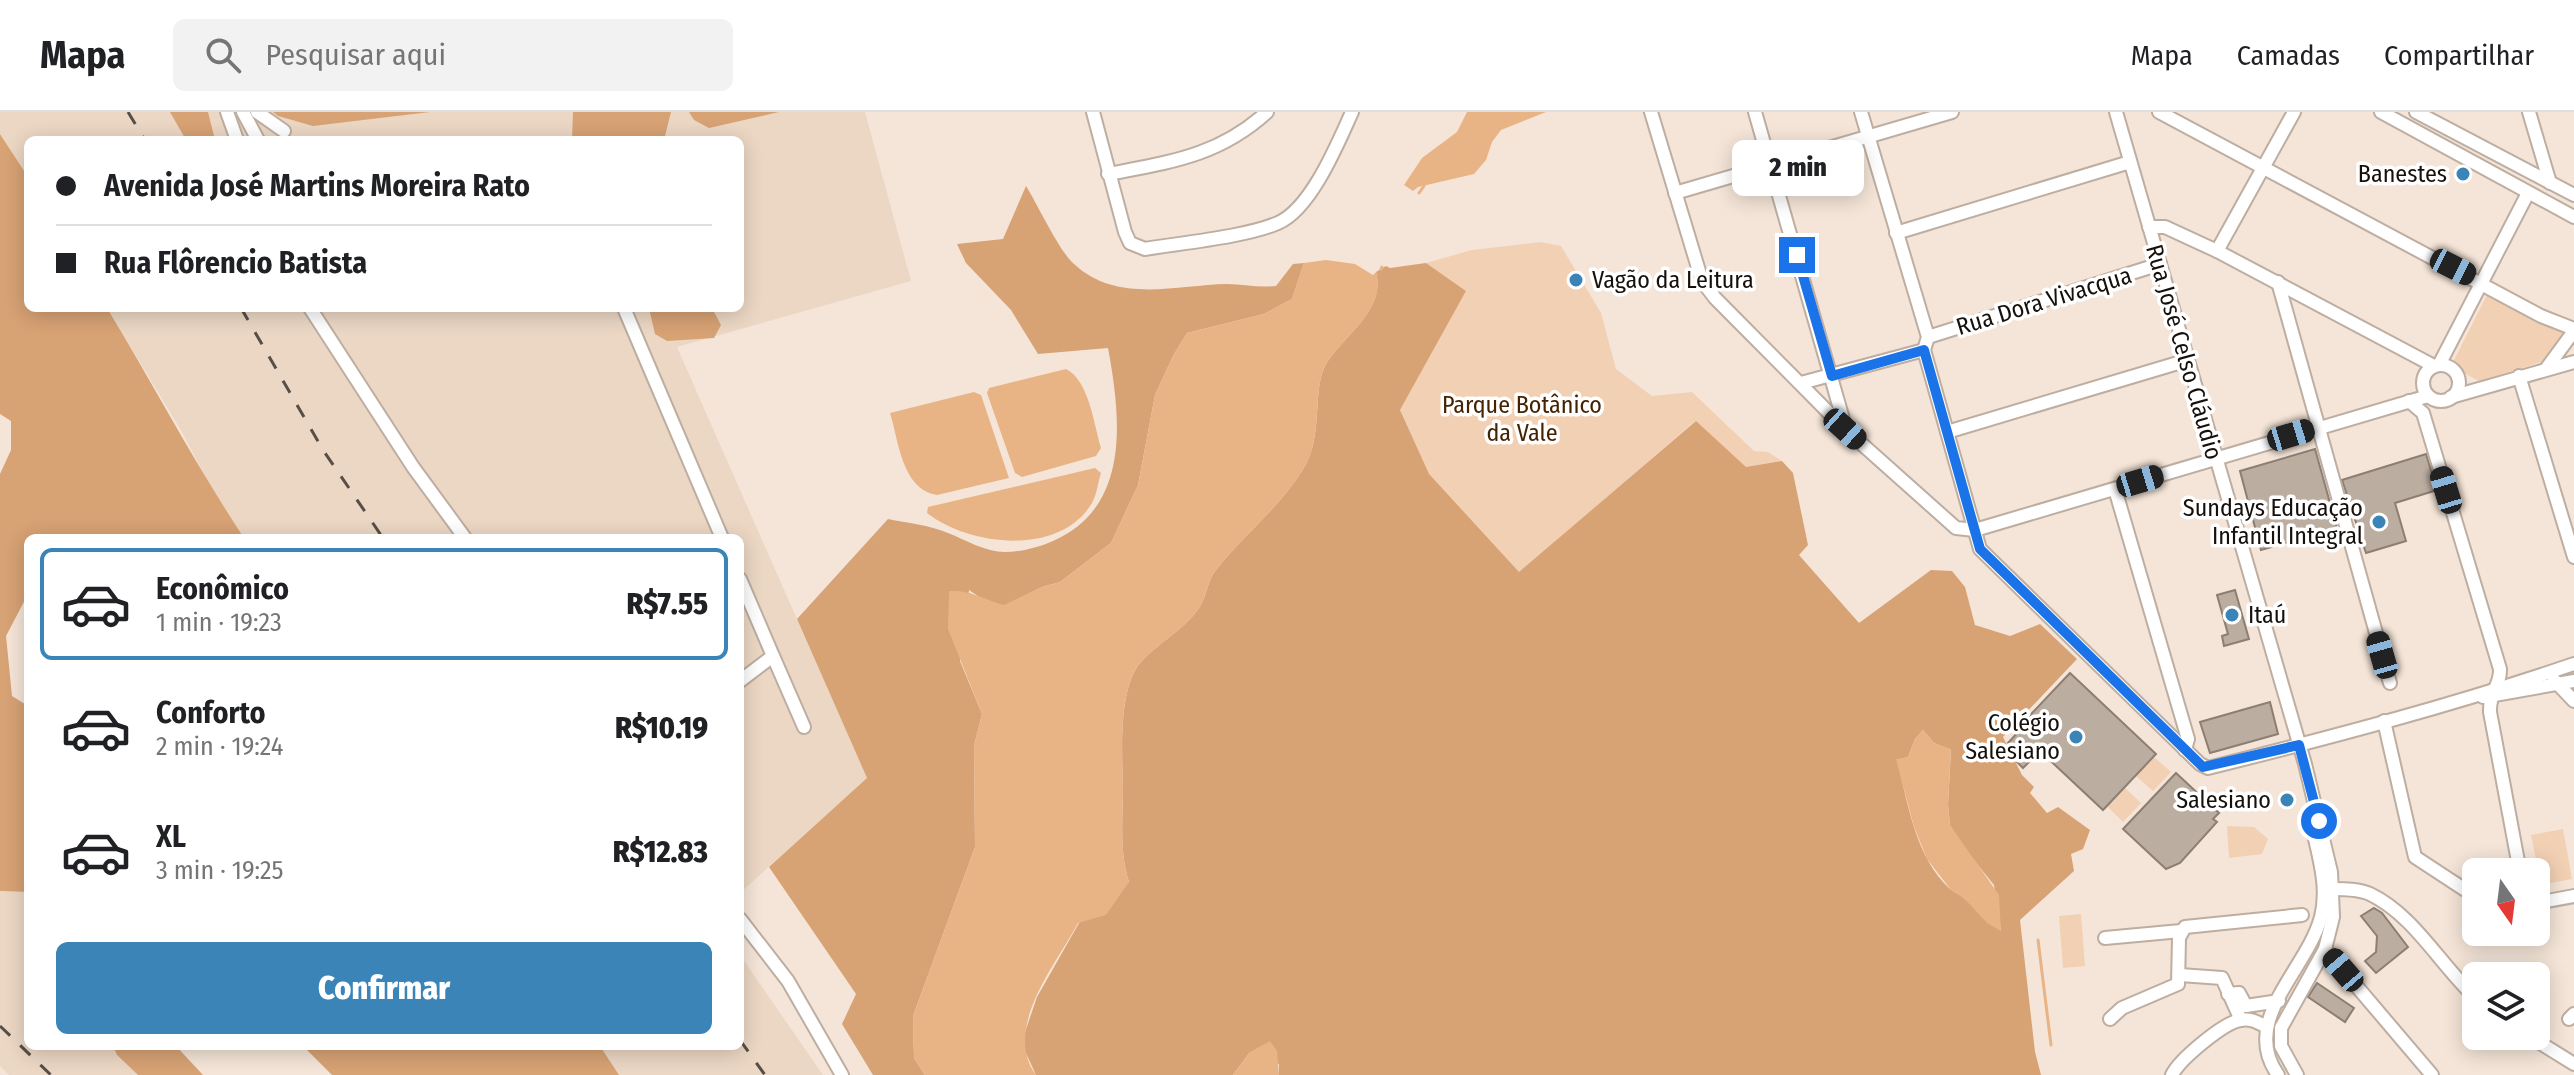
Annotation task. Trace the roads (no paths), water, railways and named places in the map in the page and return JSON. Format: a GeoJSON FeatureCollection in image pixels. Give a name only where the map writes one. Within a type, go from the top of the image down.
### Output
{"type":"FeatureCollection","features":[{"type":"Feature","properties":{"kind":"street"},"geometry":{"type":"LineString","coordinates":[[227,112],[236,136]]}},
{"type":"Feature","properties":{"kind":"street"},"geometry":{"type":"LineString","coordinates":[[243,112],[256,136]]}},
{"type":"Feature","properties":{"kind":"street"},"geometry":{"type":"LineString","coordinates":[[257,112],[284,131]]}},
{"type":"Feature","properties":{"kind":"street"},"geometry":{"type":"LineString","coordinates":[[1093,112],[1125,232],[1130,243],[1138,248],[1279,223],[1303,200],[1336,149],[1352,112]]}},
{"type":"Feature","properties":{"kind":"street"},"geometry":{"type":"LineString","coordinates":[[1108,174],[1194,156],[1246,132],[1267,112]]}},
{"type":"Feature","properties":{"kind":"street"},"geometry":{"type":"LineString","coordinates":[[1651,112],[1702,281],[1715,298],[1845,429],[1956,528],[1975,530],[2409,401],[2429,397],[2440,401],[2574,362]]}},
{"type":"Feature","properties":{"kind":"street"},"geometry":{"type":"LineString","coordinates":[[1755,112],[1845,429]]}},
{"type":"Feature","properties":{"kind":"street"},"geometry":{"type":"LineString","coordinates":[[1861,112],[1928,337],[1924,350],[1980,549],[2200,764],[2208,768],[2297,746],[2553,677],[2574,664]]}},
{"type":"Feature","properties":{"kind":"street"},"geometry":{"type":"LineString","coordinates":[[1675,193],[1952,112]]}},
{"type":"Feature","properties":{"kind":"street","name":"Rua José Celso Cláudio"},"geometry":{"type":"LineString","coordinates":[[2116,112],[2297,746]]}},
{"type":"Feature","properties":{"kind":"street"},"geometry":{"type":"LineString","coordinates":[[2159,112],[2541,316],[2574,330],[2546,369]]}},
{"type":"Feature","properties":{"kind":"street"},"geometry":{"type":"LineString","coordinates":[[2217,251],[2294,112]]}},
{"type":"Feature","properties":{"kind":"street"},"geometry":{"type":"LineString","coordinates":[[2381,112],[2574,217]]}},
{"type":"Feature","properties":{"kind":"street"},"geometry":{"type":"LineString","coordinates":[[2416,112],[2574,195]]}},
{"type":"Feature","properties":{"kind":"street"},"geometry":{"type":"LineString","coordinates":[[2529,112],[2550,183]]}},
{"type":"Feature","properties":{"kind":"street"},"geometry":{"type":"LineString","coordinates":[[2421,133],[2428,116]]}},
{"type":"Feature","properties":{"kind":"street"},"geometry":{"type":"LineString","coordinates":[[1896,233],[2130,162]]}},
{"type":"Feature","properties":{"kind":"street"},"geometry":{"type":"LineString","coordinates":[[2423,413],[2429,397],[2423,382],[2426,373],[2436,366],[2528,193]]}},
{"type":"Feature","properties":{"kind":"street"},"geometry":{"type":"LineString","coordinates":[[2149,227],[2165,227],[2217,251],[2436,366],[2450,367],[2457,375],[2458,387],[2451,397]]}},
{"type":"Feature","properties":{"kind":"street","name":"Rua Dora Vivacqua"},"geometry":{"type":"LineString","coordinates":[[1928,337],[2160,264]]}},
{"type":"Feature","properties":{"kind":"street"},"geometry":{"type":"LineString","coordinates":[[2278,282],[2316,428],[2390,683]]}},
{"type":"Feature","properties":{"kind":"street"},"geometry":{"type":"LineString","coordinates":[[313,312],[413,467],[462,534]]}},
{"type":"Feature","properties":{"kind":"street"},"geometry":{"type":"LineString","coordinates":[[626,312],[720,534]]}},
{"type":"Feature","properties":{"kind":"street"},"geometry":{"type":"LineString","coordinates":[[1801,383],[1924,350]]}},
{"type":"Feature","properties":{"kind":"street"},"geometry":{"type":"LineString","coordinates":[[1947,432],[2188,360]]}},
{"type":"Feature","properties":{"kind":"street"},"geometry":{"type":"LineString","coordinates":[[2519,376],[2574,557]]}},
{"type":"Feature","properties":{"kind":"street"},"geometry":{"type":"LineString","coordinates":[[2409,401],[2423,413],[2500,669],[2499,681],[2491,692],[2518,858]]}},
{"type":"Feature","properties":{"kind":"street"},"geometry":{"type":"LineString","coordinates":[[2115,489],[2188,739],[2185,750]]}},
{"type":"Feature","properties":{"kind":"street"},"geometry":{"type":"LineString","coordinates":[[744,588],[804,727]]}},
{"type":"Feature","properties":{"kind":"street"},"geometry":{"type":"LineString","coordinates":[[744,678],[773,656]]}},
{"type":"Feature","properties":{"kind":"street"},"geometry":{"type":"LineString","coordinates":[[2553,677],[2574,681]]}},
{"type":"Feature","properties":{"kind":"street"},"geometry":{"type":"LineString","coordinates":[[2553,677],[2574,701]]}},
{"type":"Feature","properties":{"kind":"street"},"geometry":{"type":"LineString","coordinates":[[2384,721],[2416,859],[2462,888]]}},
{"type":"Feature","properties":{"kind":"street"},"geometry":{"type":"LineString","coordinates":[[2297,746],[2333,889],[2333,917],[2325,949],[2281,1028],[2281,1046],[2297,1075]]}},
{"type":"Feature","properties":{"kind":"street"},"geometry":{"type":"LineString","coordinates":[[2278,1075],[2265,1053],[2265,1026],[2318,926],[2325,894],[2297,746]]}},
{"type":"Feature","properties":{"kind":"street"},"geometry":{"type":"LineString","coordinates":[[2333,889],[2369,893],[2398,912],[2462,985]]}},
{"type":"Feature","properties":{"kind":"street"},"geometry":{"type":"LineString","coordinates":[[2550,900],[2574,896]]}},
{"type":"Feature","properties":{"kind":"street"},"geometry":{"type":"LineString","coordinates":[[2105,938],[2181,931],[2194,925],[2302,915]]}},
{"type":"Feature","properties":{"kind":"street"},"geometry":{"type":"LineString","coordinates":[[744,924],[788,981],[842,1075]]}},
{"type":"Feature","properties":{"kind":"street"},"geometry":{"type":"LineString","coordinates":[[2110,1019],[2122,1008],[2174,987],[2180,975],[2181,931]]}},
{"type":"Feature","properties":{"kind":"street"},"geometry":{"type":"LineString","coordinates":[[2325,949],[2432,1075]]}},
{"type":"Feature","properties":{"kind":"street"},"geometry":{"type":"LineString","coordinates":[[2180,975],[2222,978],[2241,1020]]}},
{"type":"Feature","properties":{"kind":"street"},"geometry":{"type":"LineString","coordinates":[[2228,994],[2236,991],[2246,1006],[2279,1001]]}},
{"type":"Feature","properties":{"kind":"street"},"geometry":{"type":"LineString","coordinates":[[2172,1075],[2178,1066],[2227,1024],[2241,1020],[2265,1026]]}},
{"type":"Feature","properties":{"kind":"street"},"geometry":{"type":"LineString","coordinates":[[2550,1049],[2574,1064]]}},
{"type":"Feature","properties":{"kind":"waterway"},"geometry":{"type":"LineString","coordinates":[[1419,193],[1424,186]]}},
{"type":"Feature","properties":{"kind":"waterway"},"geometry":{"type":"LineString","coordinates":[[2038,940],[2051,1045]]}},
{"type":"Feature","properties":{"kind":"railway"},"geometry":{"type":"LineString","coordinates":[[128,112],[143,136]]}},
{"type":"Feature","properties":{"kind":"railway"},"geometry":{"type":"LineString","coordinates":[[243,312],[323,450],[380,534]]}},
{"type":"Feature","properties":{"kind":"railway"},"geometry":{"type":"LineString","coordinates":[[0,1026],[24,1049]]}},
{"type":"Feature","properties":{"kind":"railway"},"geometry":{"type":"LineString","coordinates":[[744,1046],[765,1075]]}},
{"type":"Feature","properties":{"kind":"railway"},"geometry":{"type":"LineString","coordinates":[[25,1050],[51,1075]]}},
{"type":"Feature","properties":{"kind":"place","name":"Banestes"},"geometry":{"type":"Point","coordinates":[2463,174]}},
{"type":"Feature","properties":{"kind":"place","name":"Vagão da Leitura"},"geometry":{"type":"Point","coordinates":[1576,280]}},
{"type":"Feature","properties":{"kind":"place","name":"Sundays Educação Infantil Integral"},"geometry":{"type":"Point","coordinates":[2379,522]}},
{"type":"Feature","properties":{"kind":"place","name":"Itaú"},"geometry":{"type":"Point","coordinates":[2232,615]}},
{"type":"Feature","properties":{"kind":"place","name":"Colégio Salesiano"},"geometry":{"type":"Point","coordinates":[2076,737]}},
{"type":"Feature","properties":{"kind":"place","name":"Salesiano"},"geometry":{"type":"Point","coordinates":[2287,800]}},
{"type":"Feature","properties":{"kind":"park label","name":"Parque Botânico da Vale"},"geometry":{"type":"Point","coordinates":[1522,419]}}]}
